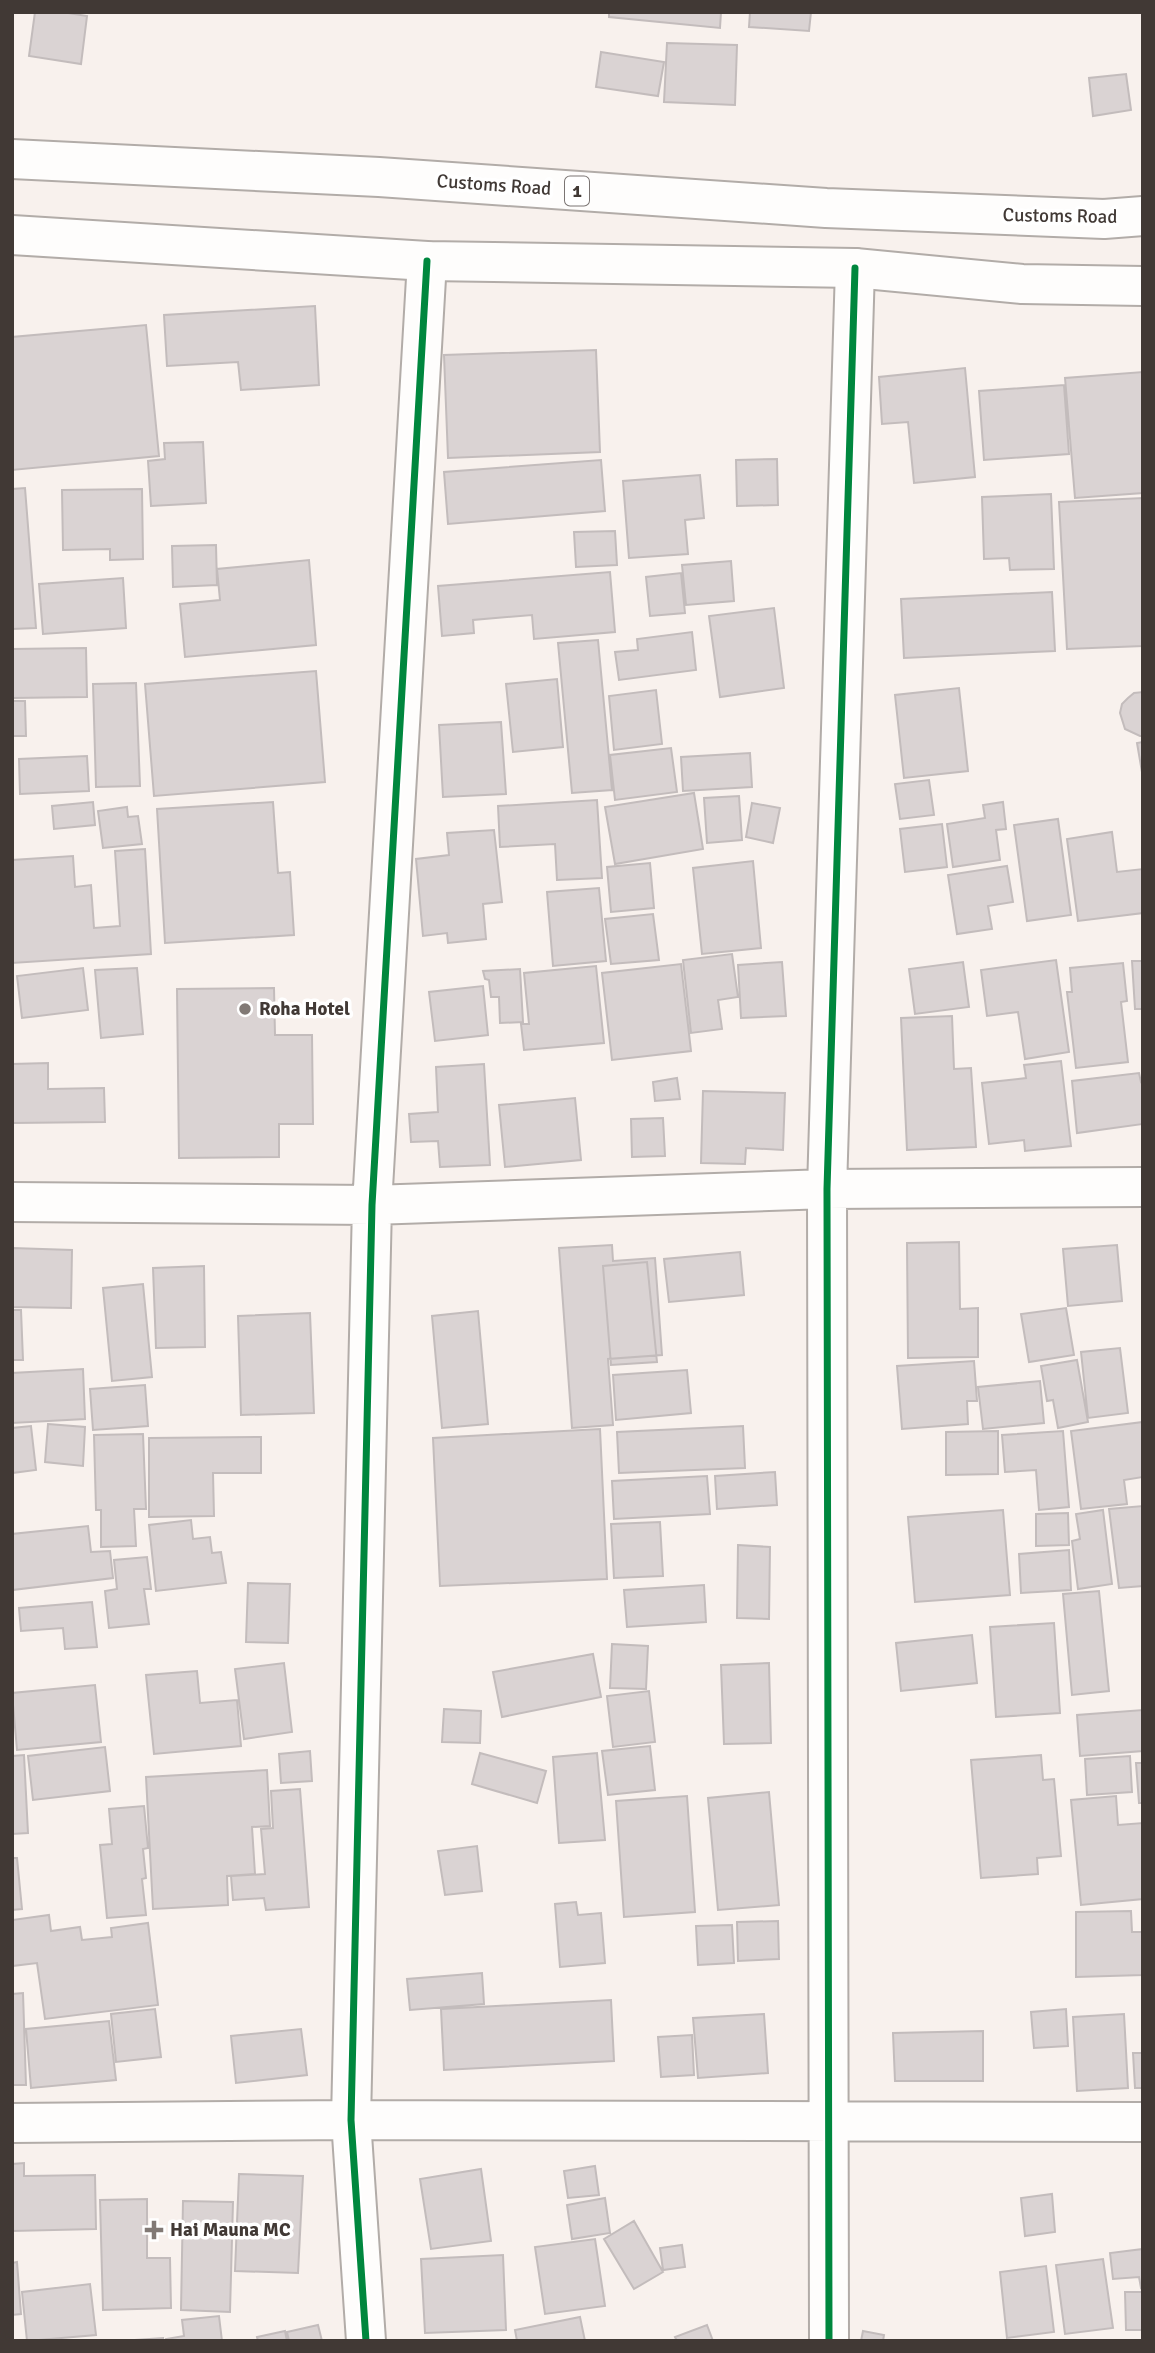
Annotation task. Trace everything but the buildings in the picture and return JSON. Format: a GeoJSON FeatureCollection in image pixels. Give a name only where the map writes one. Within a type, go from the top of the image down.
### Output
{"type":"FeatureCollection","features":[{"type":"Feature","properties":{"kind":"street","name":"Customs Road"},"geometry":{"type":"LineString","coordinates":[[12,159],[379,177],[826,208],[1104,219],[1143,216]]}},
{"type":"Feature","properties":{"kind":"street"},"geometry":{"type":"LineString","coordinates":[[12,235],[427,261],[855,268],[1022,284],[1143,286]]}},
{"type":"Feature","properties":{"kind":"street"},"geometry":{"type":"LineString","coordinates":[[366,2341],[351,2120],[372,1205],[427,261]]}},
{"type":"Feature","properties":{"kind":"street"},"geometry":{"type":"LineString","coordinates":[[829,2341],[827,1189],[855,268]]}},
{"type":"Feature","properties":{"kind":"street"},"geometry":{"type":"LineString","coordinates":[[12,1202],[372,1205],[827,1189],[1143,1187]]}},
{"type":"Feature","properties":{"kind":"street"},"geometry":{"type":"LineString","coordinates":[[12,2123],[351,2120],[1143,2122]]}},
{"type":"Feature","properties":{"kind":"cycle path"},"geometry":{"type":"LineString","coordinates":[[366,2341],[351,2120],[372,1205],[427,261]]}},
{"type":"Feature","properties":{"kind":"cycle path"},"geometry":{"type":"LineString","coordinates":[[829,2341],[827,1189],[855,268]]}},
{"type":"Feature","properties":{"kind":"place","name":"Roha Hotel"},"geometry":{"type":"Point","coordinates":[245,1009]}},
{"type":"Feature","properties":{"kind":"place","name":"Hai Mauna MC"},"geometry":{"type":"Point","coordinates":[154,2230]}}]}
